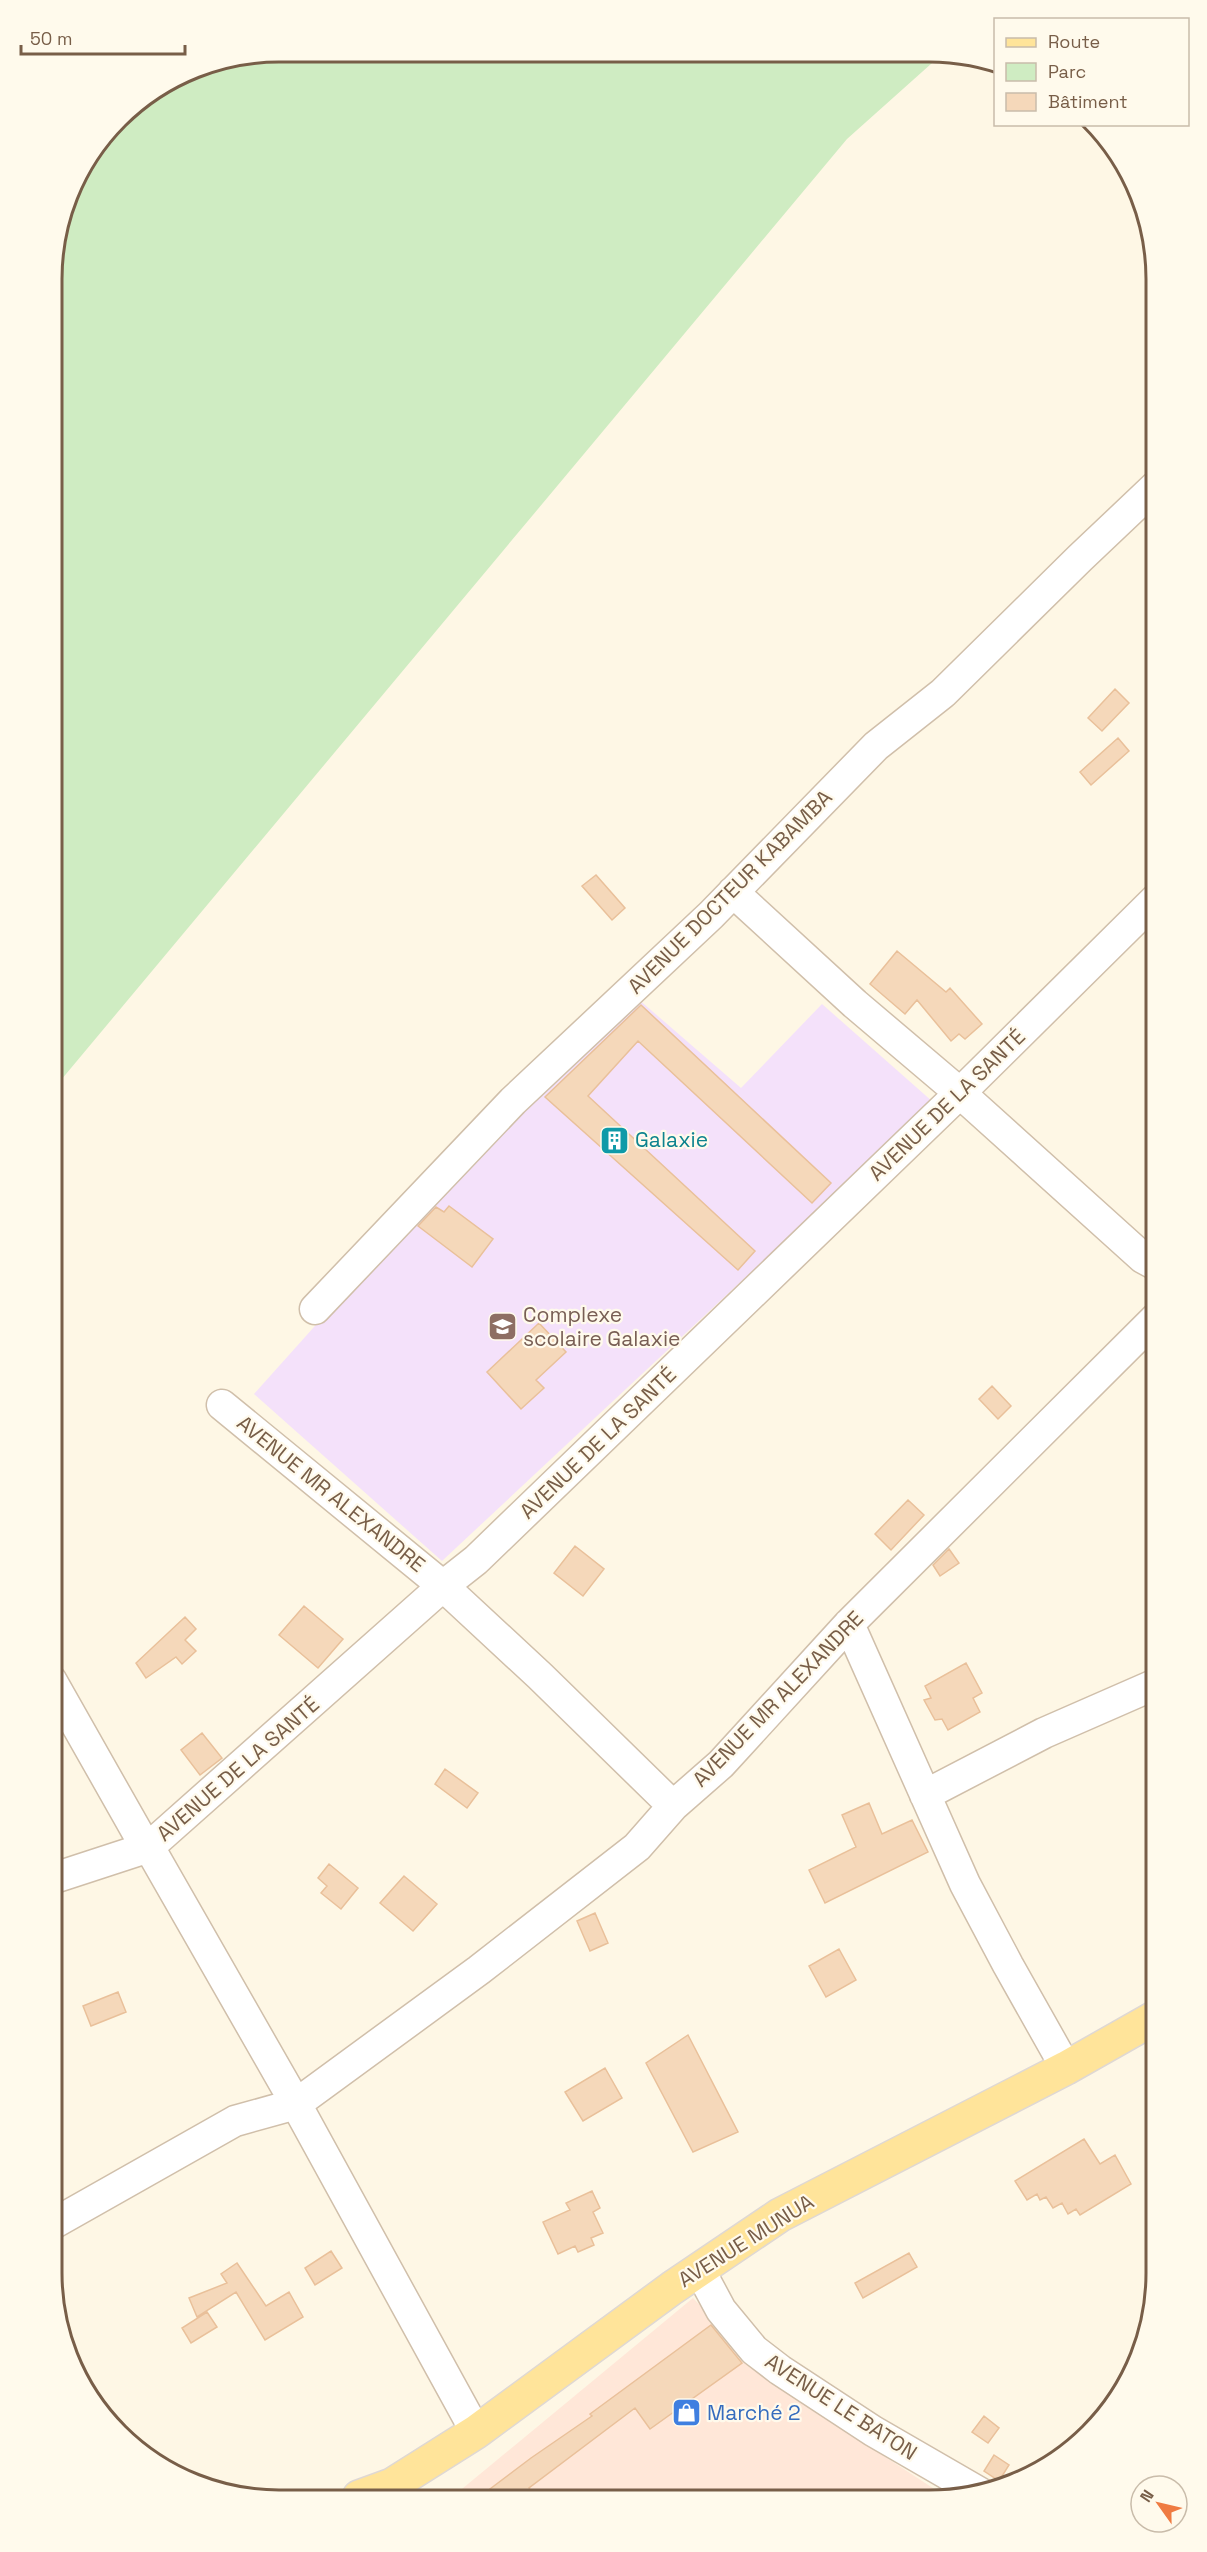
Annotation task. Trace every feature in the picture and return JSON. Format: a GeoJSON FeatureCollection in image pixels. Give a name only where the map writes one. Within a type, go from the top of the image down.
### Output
{"type":"FeatureCollection","features":[{"type":"Feature","properties":{"kind":"main road","name":"AVENUE MUNUA"},"geometry":{"type":"LineString","coordinates":[[389,2490],[476,2432],[699,2269],[780,2215],[1066,2067],[1146,2023]]}},
{"type":"Feature","properties":{"kind":"street","name":"AVENUE DOCTEUR KABAMBA"},"geometry":{"type":"LineString","coordinates":[[315,1310],[513,1101],[733,892],[876,746],[943,693],[1146,495]]}},
{"type":"Feature","properties":{"kind":"street"},"geometry":{"type":"LineString","coordinates":[[733,892],[855,1004],[960,1093],[1146,1260]]}},
{"type":"Feature","properties":{"kind":"street","name":"AVENUE DE LA SANTÉ"},"geometry":{"type":"LineString","coordinates":[[62,1875],[149,1847],[484,1552],[960,1093],[1146,909]]}},
{"type":"Feature","properties":{"kind":"street","name":"AVENUE MR ALEXANDRE"},"geometry":{"type":"LineString","coordinates":[[222,1405],[443,1586],[540,1676],[673,1806],[721,1764],[849,1624],[1146,1328]]}},
{"type":"Feature","properties":{"kind":"street"},"geometry":{"type":"LineString","coordinates":[[849,1624],[965,1884],[1066,2067]]}},
{"type":"Feature","properties":{"kind":"street"},"geometry":{"type":"LineString","coordinates":[[925,1796],[1044,1733],[1146,1688]]}},
{"type":"Feature","properties":{"kind":"street"},"geometry":{"type":"LineString","coordinates":[[62,1700],[296,2104],[476,2432]]}},
{"type":"Feature","properties":{"kind":"street"},"geometry":{"type":"LineString","coordinates":[[62,2219],[235,2121],[296,2104],[570,1900],[637,1846],[673,1806]]}},
{"type":"Feature","properties":{"kind":"street","name":"AVENUE LE BATON"},"geometry":{"type":"LineString","coordinates":[[699,2269],[721,2310],[738,2332],[763,2357],[873,2431],[969,2486]]}},
{"type":"Feature","properties":{"kind":"shaded area","name":"Complexe scolaire Galaxie"},"geometry":{"type":"Polygon","coordinates":[[[637,998],[741,1088],[822,1004],[933,1102],[442,1561],[254,1394],[374,1260],[637,998]]]}},
{"type":"Feature","properties":{"kind":"shaded area","name":"Marché 2"},"geometry":{"type":"Polygon","coordinates":[[[693,2298],[777,2386],[936,2490],[929,2490],[461,2490],[693,2298]]]}},
{"type":"Feature","properties":{"kind":"green space"},"geometry":{"type":"Polygon","coordinates":[[[933,62],[847,139],[62,1079],[62,264],[69,222],[78,195],[98,158],[115,135],[146,106],[182,84],[209,73],[250,63],[933,62]]]}},
{"type":"Feature","properties":{"kind":"building"},"geometry":{"type":"Polygon","coordinates":[[[1115,689],[1129,703],[1102,731],[1088,718],[1115,689]]]}},
{"type":"Feature","properties":{"kind":"building"},"geometry":{"type":"Polygon","coordinates":[[[1118,738],[1129,751],[1091,785],[1080,772],[1118,738]]]}},
{"type":"Feature","properties":{"kind":"building"},"geometry":{"type":"Polygon","coordinates":[[[596,875],[625,908],[612,920],[582,886],[596,875]]]}},
{"type":"Feature","properties":{"kind":"building"},"geometry":{"type":"Polygon","coordinates":[[[897,951],[946,992],[950,988],[982,1024],[965,1039],[959,1034],[951,1041],[917,1000],[905,1014],[870,984],[897,951]]]}},
{"type":"Feature","properties":{"kind":"building","name":"Galaxie"},"geometry":{"type":"Polygon","coordinates":[[[641,1005],[831,1183],[812,1203],[638,1041],[588,1096],[755,1251],[738,1270],[545,1097],[641,1005]]]}},
{"type":"Feature","properties":{"kind":"building"},"geometry":{"type":"Polygon","coordinates":[[[449,1206],[493,1239],[472,1267],[418,1226],[436,1207],[444,1212],[449,1206]]]}},
{"type":"Feature","properties":{"kind":"building"},"geometry":{"type":"Polygon","coordinates":[[[539,1323],[566,1352],[536,1380],[544,1388],[521,1409],[487,1372],[539,1323]]]}},
{"type":"Feature","properties":{"kind":"building"},"geometry":{"type":"Polygon","coordinates":[[[992,1386],[1011,1406],[998,1419],[979,1399],[992,1386]]]}},
{"type":"Feature","properties":{"kind":"building"},"geometry":{"type":"Polygon","coordinates":[[[908,1500],[924,1515],[891,1550],[875,1534],[908,1500]]]}},
{"type":"Feature","properties":{"kind":"building"},"geometry":{"type":"Polygon","coordinates":[[[575,1546],[604,1569],[583,1596],[554,1573],[575,1546]]]}},
{"type":"Feature","properties":{"kind":"building"},"geometry":{"type":"Polygon","coordinates":[[[949,1549],[959,1563],[940,1576],[933,1565],[949,1549]]]}},
{"type":"Feature","properties":{"kind":"building"},"geometry":{"type":"Polygon","coordinates":[[[304,1606],[343,1639],[318,1668],[279,1635],[304,1606]]]}},
{"type":"Feature","properties":{"kind":"building"},"geometry":{"type":"Polygon","coordinates":[[[185,1617],[196,1629],[185,1640],[196,1651],[182,1664],[176,1657],[146,1678],[136,1663],[185,1617]]]}},
{"type":"Feature","properties":{"kind":"building"},"geometry":{"type":"Polygon","coordinates":[[[966,1663],[982,1693],[973,1698],[980,1712],[948,1730],[942,1719],[935,1720],[924,1700],[931,1698],[925,1686],[966,1663]]]}},
{"type":"Feature","properties":{"kind":"building"},"geometry":{"type":"Polygon","coordinates":[[[202,1733],[222,1758],[200,1775],[181,1750],[202,1733]]]}},
{"type":"Feature","properties":{"kind":"building"},"geometry":{"type":"Polygon","coordinates":[[[445,1769],[478,1793],[467,1808],[435,1784],[445,1769]]]}},
{"type":"Feature","properties":{"kind":"building"},"geometry":{"type":"Polygon","coordinates":[[[869,1803],[882,1834],[912,1820],[928,1852],[825,1903],[809,1870],[856,1847],[842,1815],[869,1803]]]}},
{"type":"Feature","properties":{"kind":"building"},"geometry":{"type":"Polygon","coordinates":[[[329,1864],[358,1888],[341,1909],[321,1893],[327,1886],[318,1878],[329,1864]]]}},
{"type":"Feature","properties":{"kind":"building"},"geometry":{"type":"Polygon","coordinates":[[[404,1876],[437,1904],[413,1931],[380,1903],[404,1876]]]}},
{"type":"Feature","properties":{"kind":"building"},"geometry":{"type":"Polygon","coordinates":[[[595,1913],[608,1943],[590,1951],[577,1921],[595,1913]]]}},
{"type":"Feature","properties":{"kind":"building"},"geometry":{"type":"Polygon","coordinates":[[[839,1949],[856,1980],[826,1997],[809,1966],[839,1949]]]}},
{"type":"Feature","properties":{"kind":"building"},"geometry":{"type":"Polygon","coordinates":[[[118,1992],[126,2012],[91,2026],[83,2006],[118,1992]]]}},
{"type":"Feature","properties":{"kind":"building"},"geometry":{"type":"Polygon","coordinates":[[[688,2035],[738,2132],[693,2152],[646,2063],[688,2035]]]}},
{"type":"Feature","properties":{"kind":"building"},"geometry":{"type":"Polygon","coordinates":[[[605,2068],[622,2098],[583,2121],[565,2092],[605,2068]]]}},
{"type":"Feature","properties":{"kind":"building"},"geometry":{"type":"Polygon","coordinates":[[[1084,2139],[1100,2164],[1115,2155],[1131,2184],[1080,2215],[1076,2209],[1068,2214],[1062,2203],[1053,2208],[1046,2197],[1040,2200],[1037,2194],[1027,2200],[1015,2181],[1084,2139]]]}},
{"type":"Feature","properties":{"kind":"building"},"geometry":{"type":"Polygon","coordinates":[[[592,2191],[600,2208],[593,2212],[603,2233],[591,2238],[594,2245],[578,2252],[575,2246],[558,2254],[543,2222],[570,2210],[566,2203],[592,2191]]]}},
{"type":"Feature","properties":{"kind":"building"},"geometry":{"type":"Polygon","coordinates":[[[331,2251],[342,2268],[315,2285],[305,2268],[331,2251]]]}},
{"type":"Feature","properties":{"kind":"building"},"geometry":{"type":"Polygon","coordinates":[[[909,2253],[917,2267],[863,2298],[855,2283],[909,2253]]]}},
{"type":"Feature","properties":{"kind":"building"},"geometry":{"type":"Polygon","coordinates":[[[237,2263],[266,2306],[289,2292],[303,2317],[265,2340],[236,2292],[197,2317],[189,2298],[227,2283],[221,2274],[237,2263]]]}},
{"type":"Feature","properties":{"kind":"building"},"geometry":{"type":"Polygon","coordinates":[[[207,2312],[217,2327],[191,2343],[182,2328],[207,2312]]]}},
{"type":"Feature","properties":{"kind":"building"},"geometry":{"type":"Polygon","coordinates":[[[711,2325],[742,2363],[650,2429],[635,2408],[529,2488],[530,2490],[489,2490],[592,2416],[590,2414],[711,2325]]]}},
{"type":"Feature","properties":{"kind":"building"},"geometry":{"type":"Polygon","coordinates":[[[984,2416],[999,2428],[988,2443],[972,2432],[984,2416]]]}},
{"type":"Feature","properties":{"kind":"building"},"geometry":{"type":"Polygon","coordinates":[[[994,2455],[1009,2465],[1001,2478],[997,2479],[984,2471],[994,2455]]]}},
{"type":"Feature","properties":{"kind":"place","name":"Galaxie"},"geometry":{"type":"Point","coordinates":[614,1140]}},
{"type":"Feature","properties":{"kind":"place","name":"Complexe scolaire Galaxie"},"geometry":{"type":"Point","coordinates":[502,1327]}},
{"type":"Feature","properties":{"kind":"place","name":"Marché 2"},"geometry":{"type":"Point","coordinates":[686,2413]}}]}
